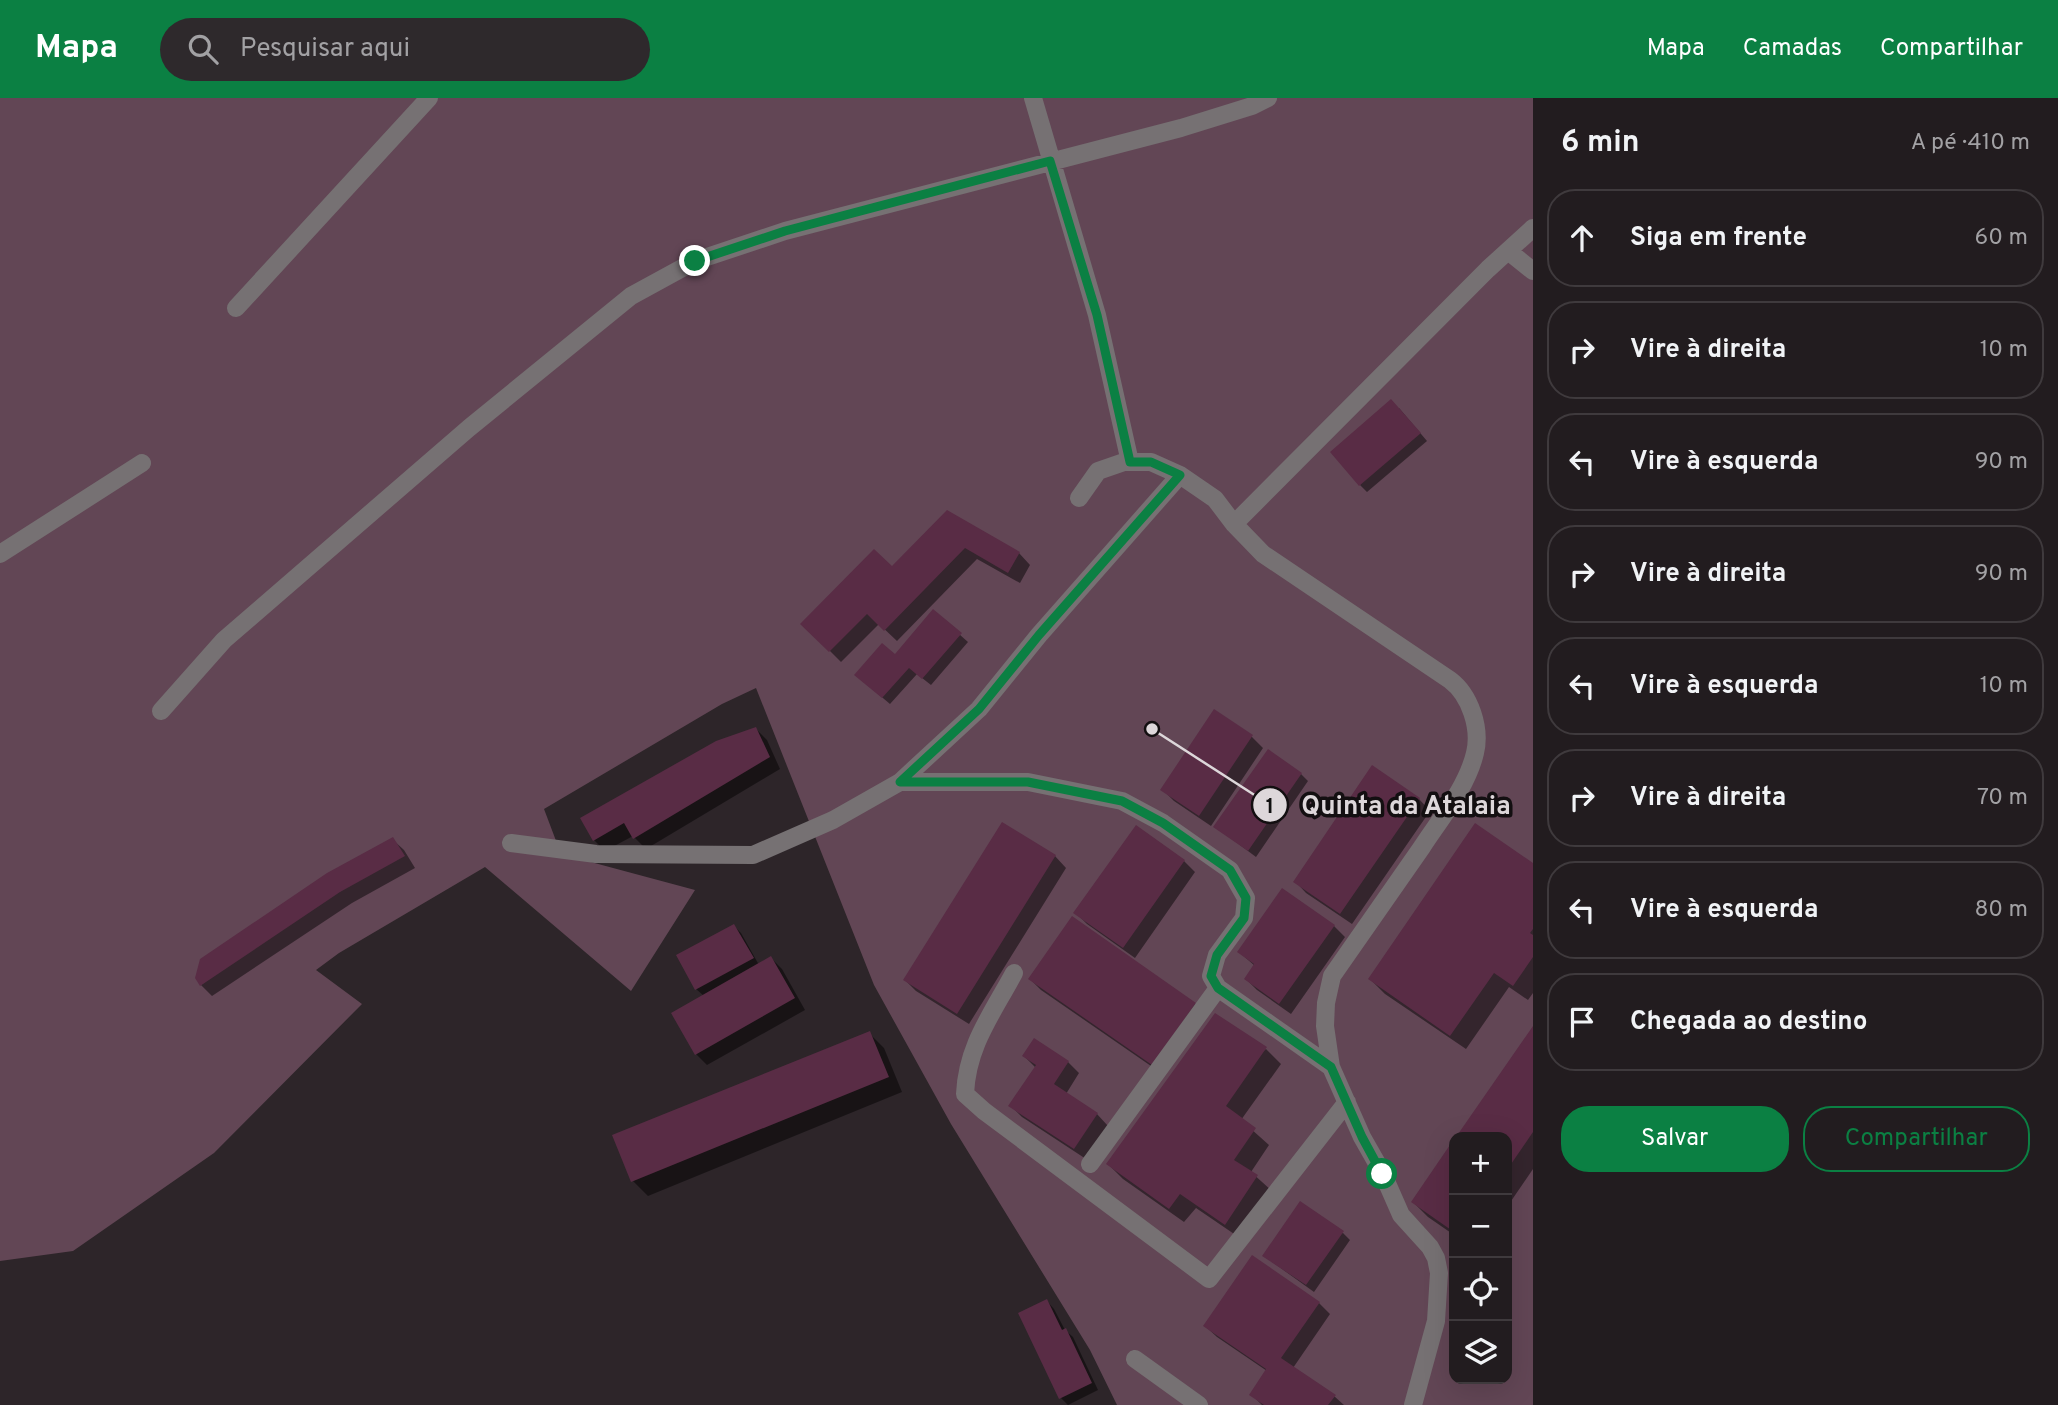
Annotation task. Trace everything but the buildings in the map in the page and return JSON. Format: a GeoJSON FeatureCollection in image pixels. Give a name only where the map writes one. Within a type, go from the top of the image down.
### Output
{"type":"FeatureCollection","features":[{"type":"Feature","properties":{"kind":"lane"},"geometry":{"type":"LineString","coordinates":[[236,308],[429,98]]}},
{"type":"Feature","properties":{"kind":"lane"},"geometry":{"type":"LineString","coordinates":[[1033,98],[1097,315],[1130,462]]}},
{"type":"Feature","properties":{"kind":"lane"},"geometry":{"type":"LineString","coordinates":[[161,710],[224,640],[285,586],[469,429],[631,296],[695,261],[785,231],[1181,128],[1252,106],[1268,98]]}},
{"type":"Feature","properties":{"kind":"lane"},"geometry":{"type":"LineString","coordinates":[[1234,524],[1533,228]]}},
{"type":"Feature","properties":{"kind":"lane"},"geometry":{"type":"LineString","coordinates":[[1508,251],[1533,271]]}},
{"type":"Feature","properties":{"kind":"lane"},"geometry":{"type":"LineString","coordinates":[[1079,498],[1098,471],[1130,462],[1151,462],[1180,475],[1215,499],[1234,524],[1263,554],[1459,687],[1472,710],[1476,751],[1468,772],[1448,808],[1332,976],[1326,1003],[1325,1026],[1331,1067],[1401,1215],[1430,1247],[1436,1258],[1439,1273],[1436,1321],[1413,1405]]}},
{"type":"Feature","properties":{"kind":"lane"},"geometry":{"type":"LineString","coordinates":[[0,554],[142,463]]}},
{"type":"Feature","properties":{"kind":"lane"},"geometry":{"type":"LineString","coordinates":[[511,843],[596,854],[753,855],[833,820],[900,782],[979,709],[1039,635],[1180,475]]}},
{"type":"Feature","properties":{"kind":"lane"},"geometry":{"type":"LineString","coordinates":[[900,782],[1028,782],[1122,801],[1163,823],[1230,870],[1246,898],[1244,918],[1217,955],[1211,976],[1218,988],[1331,1067]]}},
{"type":"Feature","properties":{"kind":"lane"},"geometry":{"type":"LineString","coordinates":[[1014,973],[975,1044],[966,1071],[965,1094],[1209,1279],[1347,1102]]}},
{"type":"Feature","properties":{"kind":"lane"},"geometry":{"type":"LineString","coordinates":[[1090,1164],[1218,988]]}},
{"type":"Feature","properties":{"kind":"lane"},"geometry":{"type":"LineString","coordinates":[[1135,1359],[1199,1405]]}},
{"type":"Feature","properties":{"kind":"shaded area"},"geometry":{"type":"Polygon","coordinates":[[[0,98],[1533,98],[1533,1405],[1117,1405],[1090,1350],[951,1124],[874,985],[756,688],[722,704],[544,809],[561,854],[695,890],[631,991],[485,867],[339,953],[316,970],[362,1004],[214,1153],[73,1251],[0,1261],[0,98]]]}},
{"type":"Feature","properties":{"kind":"place","name":"Quinta da Atalaia"},"geometry":{"type":"Point","coordinates":[1152,729]}},
{"type":"Feature","properties":{"kind":"route"},"geometry":{"type":"LineString","coordinates":[[695,261],[785,231],[1050,161],[1097,315],[1130,462],[1151,462],[1180,475],[1039,635],[979,709],[900,782],[1028,782],[1122,801],[1163,823],[1230,870],[1246,898],[1244,918],[1217,955],[1211,976],[1218,988],[1331,1067],[1362,1137],[1382,1174]]}}]}
